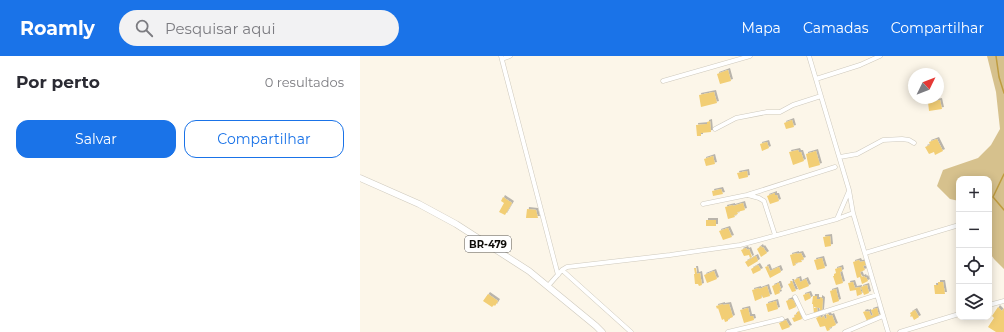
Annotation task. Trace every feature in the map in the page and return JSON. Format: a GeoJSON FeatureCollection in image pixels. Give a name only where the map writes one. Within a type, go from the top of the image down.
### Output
{"type":"FeatureCollection","features":[{"type":"Feature","properties":{"kind":"main road","name":"BR-479"},"geometry":{"type":"LineString","coordinates":[[360,178],[419,204],[456,224],[529,271],[602,332]]}},
{"type":"Feature","properties":{"kind":"street"},"geometry":{"type":"LineString","coordinates":[[510,56],[502,57],[558,274]]}},
{"type":"Feature","properties":{"kind":"street"},"geometry":{"type":"LineString","coordinates":[[663,81],[750,56]]}},
{"type":"Feature","properties":{"kind":"street"},"geometry":{"type":"LineString","coordinates":[[809,56],[840,157],[849,190],[853,213],[888,332]]}},
{"type":"Feature","properties":{"kind":"street"},"geometry":{"type":"LineString","coordinates":[[816,79],[860,65],[880,56]]}},
{"type":"Feature","properties":{"kind":"street"},"geometry":{"type":"LineString","coordinates":[[715,129],[736,118],[767,112],[780,112],[793,105],[821,96]]}},
{"type":"Feature","properties":{"kind":"street"},"geometry":{"type":"LineString","coordinates":[[840,157],[857,154],[883,140],[902,139],[909,140],[914,143]]}},
{"type":"Feature","properties":{"kind":"street"},"geometry":{"type":"LineString","coordinates":[[703,204],[747,195],[835,167]]}},
{"type":"Feature","properties":{"kind":"street"},"geometry":{"type":"LineString","coordinates":[[837,219],[849,190]]}},
{"type":"Feature","properties":{"kind":"street"},"geometry":{"type":"LineString","coordinates":[[747,195],[764,201],[775,235]]}},
{"type":"Feature","properties":{"kind":"street"},"geometry":{"type":"LineString","coordinates":[[548,286],[558,274],[567,267],[740,245],[837,219],[853,213]]}},
{"type":"Feature","properties":{"kind":"street"},"geometry":{"type":"LineString","coordinates":[[865,253],[956,227]]}},
{"type":"Feature","properties":{"kind":"street"},"geometry":{"type":"LineString","coordinates":[[562,270],[631,332]]}},
{"type":"Feature","properties":{"kind":"street"},"geometry":{"type":"LineString","coordinates":[[795,297],[805,318],[877,295]]}},
{"type":"Feature","properties":{"kind":"street"},"geometry":{"type":"LineString","coordinates":[[992,304],[1004,301]]}},
{"type":"Feature","properties":{"kind":"street"},"geometry":{"type":"LineString","coordinates":[[900,332],[956,315]]}},
{"type":"Feature","properties":{"kind":"street"},"geometry":{"type":"LineString","coordinates":[[845,332],[883,316]]}},
{"type":"Feature","properties":{"kind":"street"},"geometry":{"type":"LineString","coordinates":[[728,332],[782,319]]}},
{"type":"Feature","properties":{"kind":"shaded area"},"geometry":{"type":"Polygon","coordinates":[[[987,56],[1004,56],[1004,269],[992,256],[992,176],[956,176],[956,200],[950,199],[937,186],[943,170],[978,158],[991,145],[1000,129],[996,92],[987,56]]]}},
{"type":"Feature","properties":{"kind":"building"},"geometry":{"type":"Polygon","coordinates":[[[728,70],[731,81],[720,84],[717,74],[728,70]]]}},
{"type":"Feature","properties":{"kind":"building"},"geometry":{"type":"Polygon","coordinates":[[[714,92],[717,103],[701,107],[699,95],[714,92]]]}},
{"type":"Feature","properties":{"kind":"building"},"geometry":{"type":"Polygon","coordinates":[[[928,104],[941,104],[942,109],[929,111],[928,104]]]}},
{"type":"Feature","properties":{"kind":"building"},"geometry":{"type":"Polygon","coordinates":[[[792,120],[794,127],[786,129],[784,123],[792,120]]]}},
{"type":"Feature","properties":{"kind":"building"},"geometry":{"type":"Polygon","coordinates":[[[710,121],[711,132],[701,133],[701,136],[697,136],[696,125],[707,124],[707,122],[710,121]]]}},
{"type":"Feature","properties":{"kind":"building"},"geometry":{"type":"Polygon","coordinates":[[[937,139],[943,151],[935,155],[934,152],[929,154],[925,147],[930,145],[929,142],[937,139]]]}},
{"type":"Feature","properties":{"kind":"building"},"geometry":{"type":"Polygon","coordinates":[[[767,142],[769,148],[762,151],[760,144],[767,142]]]}},
{"type":"Feature","properties":{"kind":"building"},"geometry":{"type":"Polygon","coordinates":[[[798,150],[801,152],[804,161],[793,165],[789,152],[798,150]]]}},
{"type":"Feature","properties":{"kind":"building"},"geometry":{"type":"Polygon","coordinates":[[[816,151],[820,165],[809,168],[806,154],[816,151]]]}},
{"type":"Feature","properties":{"kind":"building"},"geometry":{"type":"Polygon","coordinates":[[[713,156],[715,164],[706,166],[704,159],[713,156]]]}},
{"type":"Feature","properties":{"kind":"building"},"geometry":{"type":"Polygon","coordinates":[[[747,171],[748,177],[739,179],[737,173],[747,171]]]}},
{"type":"Feature","properties":{"kind":"building"},"geometry":{"type":"Polygon","coordinates":[[[721,189],[723,194],[713,196],[712,191],[721,189]]]}},
{"type":"Feature","properties":{"kind":"building"},"geometry":{"type":"Polygon","coordinates":[[[775,193],[779,201],[770,204],[767,196],[775,193]]]}},
{"type":"Feature","properties":{"kind":"building"},"geometry":{"type":"Polygon","coordinates":[[[503,197],[512,203],[505,215],[499,212],[504,203],[501,201],[503,197]]]}},
{"type":"Feature","properties":{"kind":"building"},"geometry":{"type":"Polygon","coordinates":[[[743,203],[745,210],[737,212],[738,214],[734,215],[735,217],[728,219],[725,207],[743,203]]]}},
{"type":"Feature","properties":{"kind":"building"},"geometry":{"type":"Polygon","coordinates":[[[527,209],[536,210],[538,218],[526,218],[527,209]]]}},
{"type":"Feature","properties":{"kind":"building"},"geometry":{"type":"Polygon","coordinates":[[[706,220],[716,220],[716,226],[706,226],[706,220]]]}},
{"type":"Feature","properties":{"kind":"building"},"geometry":{"type":"Polygon","coordinates":[[[728,228],[732,237],[723,240],[719,231],[728,228]]]}},
{"type":"Feature","properties":{"kind":"building"},"geometry":{"type":"Polygon","coordinates":[[[830,236],[831,246],[825,247],[823,237],[830,236]]]}},
{"type":"Feature","properties":{"kind":"building"},"geometry":{"type":"Polygon","coordinates":[[[761,246],[767,253],[761,257],[757,249],[761,246]]]}},
{"type":"Feature","properties":{"kind":"building"},"geometry":{"type":"Polygon","coordinates":[[[746,248],[747,250],[749,249],[752,257],[750,258],[749,255],[744,256],[741,250],[746,248]]]}},
{"type":"Feature","properties":{"kind":"building"},"geometry":{"type":"Polygon","coordinates":[[[801,253],[804,259],[801,260],[802,262],[795,263],[796,265],[793,266],[790,255],[801,253]]]}},
{"type":"Feature","properties":{"kind":"building"},"geometry":{"type":"Polygon","coordinates":[[[756,256],[758,261],[748,267],[745,262],[756,256]]]}},
{"type":"Feature","properties":{"kind":"building"},"geometry":{"type":"Polygon","coordinates":[[[822,258],[825,268],[817,270],[814,260],[822,258]]]}},
{"type":"Feature","properties":{"kind":"building"},"geometry":{"type":"Polygon","coordinates":[[[859,260],[860,262],[865,261],[866,265],[863,266],[865,270],[860,272],[862,277],[866,277],[868,281],[862,284],[860,277],[857,278],[853,262],[859,260]]]}},
{"type":"Feature","properties":{"kind":"building"},"geometry":{"type":"Polygon","coordinates":[[[758,265],[761,270],[753,274],[751,269],[758,265]]]}},
{"type":"Feature","properties":{"kind":"building"},"geometry":{"type":"Polygon","coordinates":[[[768,266],[770,271],[779,267],[781,272],[770,278],[765,267],[768,266]]]}},
{"type":"Feature","properties":{"kind":"building"},"geometry":{"type":"Polygon","coordinates":[[[841,267],[842,271],[840,272],[843,283],[836,285],[833,276],[836,273],[835,269],[841,267]]]}},
{"type":"Feature","properties":{"kind":"building"},"geometry":{"type":"Polygon","coordinates":[[[694,268],[696,268],[697,274],[700,273],[702,285],[699,286],[698,284],[695,284],[694,268]]]}},
{"type":"Feature","properties":{"kind":"building"},"geometry":{"type":"Polygon","coordinates":[[[714,271],[717,279],[707,283],[704,275],[714,271]]]}},
{"type":"Feature","properties":{"kind":"building"},"geometry":{"type":"Polygon","coordinates":[[[799,278],[800,282],[806,279],[809,286],[799,290],[794,280],[799,278]]]}},
{"type":"Feature","properties":{"kind":"building"},"geometry":{"type":"Polygon","coordinates":[[[790,281],[792,281],[796,291],[792,292],[788,284],[791,283],[790,281]]]}},
{"type":"Feature","properties":{"kind":"building"},"geometry":{"type":"Polygon","coordinates":[[[853,282],[855,288],[860,287],[862,294],[857,296],[856,290],[850,291],[848,283],[853,282]]]}},
{"type":"Feature","properties":{"kind":"building"},"geometry":{"type":"Polygon","coordinates":[[[938,282],[943,282],[945,294],[935,294],[934,285],[938,285],[938,282]]]}},
{"type":"Feature","properties":{"kind":"building"},"geometry":{"type":"Polygon","coordinates":[[[779,283],[781,289],[779,291],[780,293],[775,295],[772,286],[779,283]]]}},
{"type":"Feature","properties":{"kind":"building"},"geometry":{"type":"Polygon","coordinates":[[[867,285],[869,293],[864,295],[861,287],[867,285]]]}},
{"type":"Feature","properties":{"kind":"building"},"geometry":{"type":"Polygon","coordinates":[[[767,286],[770,296],[763,298],[762,295],[762,298],[755,301],[752,290],[767,286]]]}},
{"type":"Feature","properties":{"kind":"building"},"geometry":{"type":"Polygon","coordinates":[[[836,289],[839,301],[833,303],[830,291],[836,289]]]}},
{"type":"Feature","properties":{"kind":"building"},"geometry":{"type":"Polygon","coordinates":[[[809,293],[811,298],[805,301],[803,295],[809,293]]]}},
{"type":"Feature","properties":{"kind":"building"},"geometry":{"type":"Polygon","coordinates":[[[488,294],[498,301],[495,306],[494,305],[492,307],[483,301],[488,294]]]}},
{"type":"Feature","properties":{"kind":"building"},"geometry":{"type":"Polygon","coordinates":[[[813,296],[817,296],[817,299],[820,299],[820,297],[823,299],[822,311],[820,313],[820,308],[814,307],[817,308],[818,314],[814,314],[812,304],[813,296]]]}},
{"type":"Feature","properties":{"kind":"building"},"geometry":{"type":"Polygon","coordinates":[[[791,299],[794,301],[796,307],[789,310],[786,301],[791,299]]]}},
{"type":"Feature","properties":{"kind":"building"},"geometry":{"type":"Polygon","coordinates":[[[776,301],[778,309],[768,312],[766,304],[776,301]]]}},
{"type":"Feature","properties":{"kind":"building"},"geometry":{"type":"Polygon","coordinates":[[[729,304],[733,317],[725,322],[724,319],[722,320],[716,306],[729,304]]]}},
{"type":"Feature","properties":{"kind":"building"},"geometry":{"type":"Polygon","coordinates":[[[998,307],[1002,311],[1004,308],[1004,332],[996,332],[988,327],[994,318],[992,316],[998,307]]]}},
{"type":"Feature","properties":{"kind":"building"},"geometry":{"type":"Polygon","coordinates":[[[748,308],[750,316],[753,316],[754,320],[744,323],[740,310],[748,308]]]}},
{"type":"Feature","properties":{"kind":"building"},"geometry":{"type":"Polygon","coordinates":[[[877,308],[879,316],[867,321],[863,312],[869,311],[871,316],[873,315],[871,310],[877,308]]]}},
{"type":"Feature","properties":{"kind":"building"},"geometry":{"type":"Polygon","coordinates":[[[915,310],[919,317],[914,320],[912,316],[910,316],[910,313],[915,310]]]}},
{"type":"Feature","properties":{"kind":"building"},"geometry":{"type":"Polygon","coordinates":[[[799,311],[802,319],[794,322],[792,318],[795,317],[794,315],[799,311]]]}},
{"type":"Feature","properties":{"kind":"building"},"geometry":{"type":"Polygon","coordinates":[[[828,314],[830,316],[832,315],[836,325],[829,328],[830,330],[827,331],[825,326],[820,327],[816,318],[820,316],[821,318],[824,316],[825,319],[827,318],[826,315],[828,314]]]}},
{"type":"Feature","properties":{"kind":"building"},"geometry":{"type":"Polygon","coordinates":[[[786,320],[790,327],[782,330],[779,323],[786,320]]]}},
{"type":"Feature","properties":{"kind":"waterway"},"geometry":{"type":"LineString","coordinates":[[996,56],[999,77],[1004,93]]}},
{"type":"Feature","properties":{"kind":"waterway"},"geometry":{"type":"LineString","coordinates":[[1004,174],[993,197],[1004,210]]}}]}
